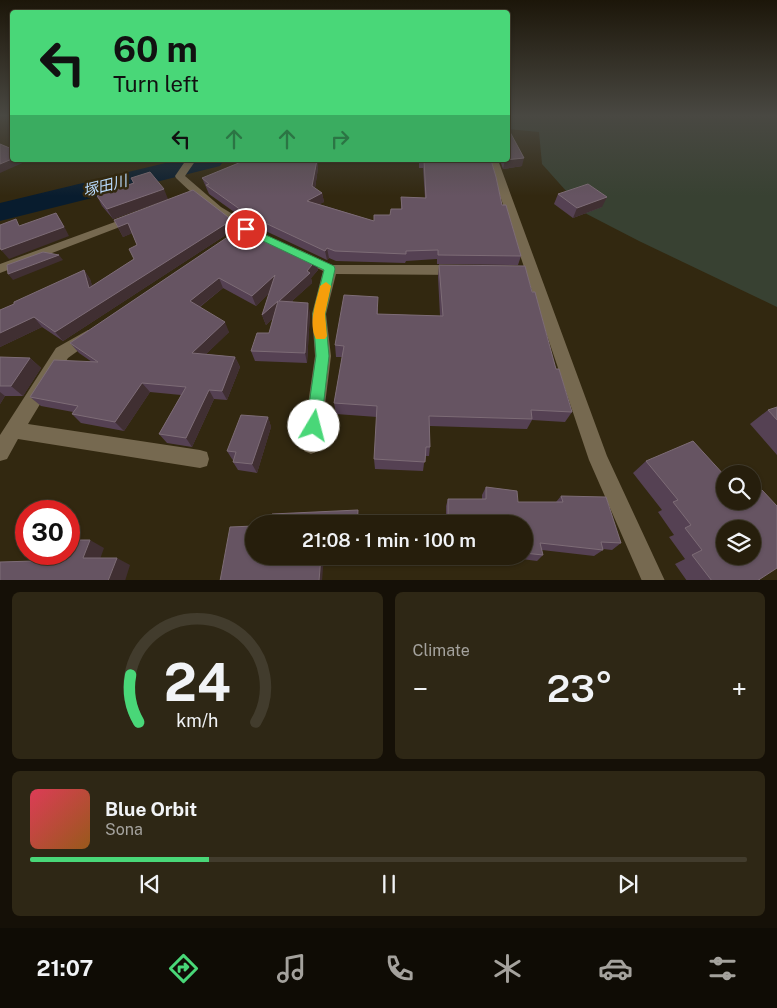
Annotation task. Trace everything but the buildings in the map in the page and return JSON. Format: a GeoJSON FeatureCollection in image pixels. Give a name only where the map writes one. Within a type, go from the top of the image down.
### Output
{"type":"FeatureCollection","features":[{"type":"Feature","properties":{"kind":"street"},"geometry":{"type":"LineString","coordinates":[[190,162],[180,176],[193,195],[246,229],[271,241]]}},
{"type":"Feature","properties":{"kind":"street"},"geometry":{"type":"LineString","coordinates":[[493,162],[528,271],[599,460],[654,580]]}},
{"type":"Feature","properties":{"kind":"street"},"geometry":{"type":"LineString","coordinates":[[0,269],[143,214]]}},
{"type":"Feature","properties":{"kind":"street"},"geometry":{"type":"LineString","coordinates":[[230,240],[246,229]]}},
{"type":"Feature","properties":{"kind":"street"},"geometry":{"type":"LineString","coordinates":[[288,249],[330,269],[475,271]]}},
{"type":"Feature","properties":{"kind":"street"},"geometry":{"type":"LineString","coordinates":[[311,445],[322,356],[319,314],[330,269]]}},
{"type":"Feature","properties":{"kind":"street"},"geometry":{"type":"LineString","coordinates":[[0,452],[62,352],[99,328]]}},
{"type":"Feature","properties":{"kind":"street"},"geometry":{"type":"LineString","coordinates":[[14,430],[200,459]]}},
{"type":"Feature","properties":{"kind":"green space"},"geometry":{"type":"Polygon","coordinates":[[[540,142],[777,142],[777,307],[579,210],[567,192],[542,164],[540,142]]]}},
{"type":"Feature","properties":{"kind":"waterway","name":"塚田川"},"geometry":{"type":"LineString","coordinates":[[0,212],[203,162]]}},
{"type":"Feature","properties":{"kind":"slow traffic"},"geometry":{"type":"LineString","coordinates":[[321,336],[319,314],[326,286]]}},
{"type":"Feature","properties":{"kind":"route"},"geometry":{"type":"LineString","coordinates":[[246,229],[330,269],[319,314],[322,356],[314,426]]}}]}
